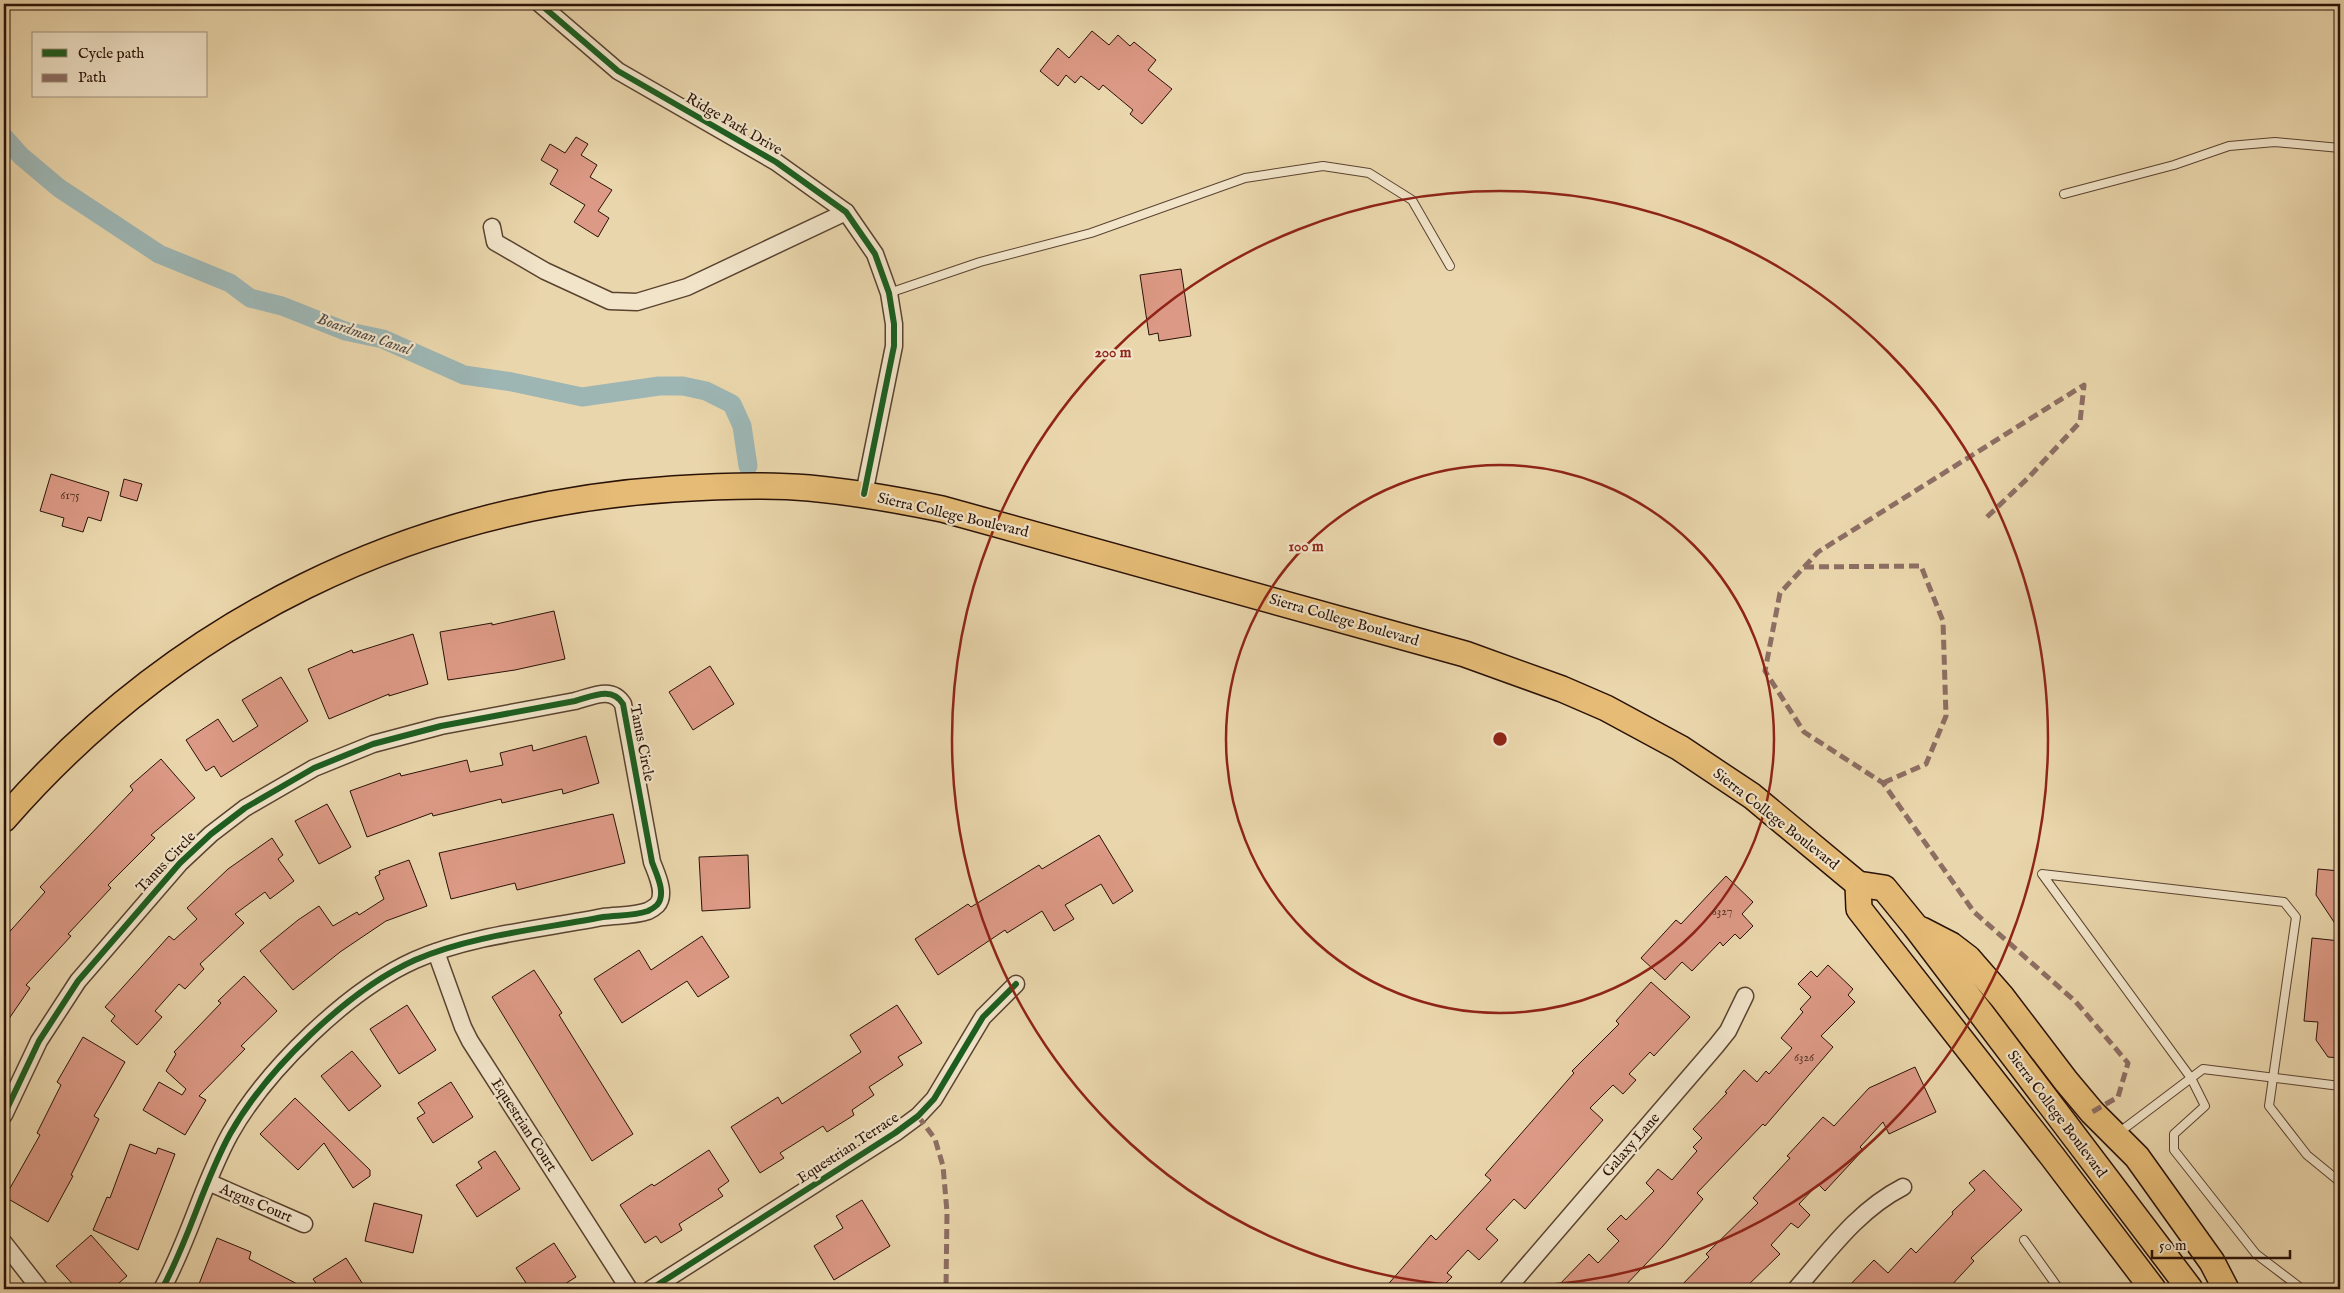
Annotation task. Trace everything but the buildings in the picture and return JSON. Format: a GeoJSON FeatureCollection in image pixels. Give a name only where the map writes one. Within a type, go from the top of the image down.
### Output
{"type":"FeatureCollection","features":[{"type":"Feature","properties":{"kind":"main road","name":"Sierra College Boulevard"},"geometry":{"type":"LineString","coordinates":[[4,819],[81,738],[166,669],[241,620],[294,591],[346,566],[418,538],[525,508],[611,494],[740,486],[807,488],[864,494],[904,501],[976,518],[1474,657],[1562,689],[1641,726],[1717,771],[1791,826],[1858,884],[1884,888],[1915,926],[2190,1289]]}},
{"type":"Feature","properties":{"kind":"main road","name":"Sierra College Boulevard"},"geometry":{"type":"LineString","coordinates":[[1858,884],[1859,909],[2052,1156],[2153,1289]]}},
{"type":"Feature","properties":{"kind":"main road"},"geometry":{"type":"LineString","coordinates":[[1915,926],[1951,945],[1968,958],[2002,998],[2066,1081],[2137,1157],[2212,1262],[2226,1289]]}},
{"type":"Feature","properties":{"kind":"street","name":"Ridge Park Drive"},"geometry":{"type":"LineString","coordinates":[[540,4],[618,71],[776,162],[846,212],[876,254],[889,292],[894,324],[894,346],[864,494]]}},
{"type":"Feature","properties":{"kind":"street"},"geometry":{"type":"LineString","coordinates":[[492,227],[495,242],[545,271],[610,301],[637,302],[687,287],[846,212]]}},
{"type":"Feature","properties":{"kind":"street","name":"Tanus Circle"},"geometry":{"type":"LineString","coordinates":[[4,1115],[39,1041],[78,981],[180,863],[245,808],[314,768],[373,744],[441,726],[575,701],[595,695],[608,693],[618,696],[624,704],[652,862],[659,880],[661,894],[658,904],[649,911],[617,915],[478,941],[436,952],[396,970],[370,985],[340,1008],[298,1048],[261,1089],[230,1134],[162,1289]]}},
{"type":"Feature","properties":{"kind":"street","name":"Equestrian Court"},"geometry":{"type":"LineString","coordinates":[[436,952],[459,1018],[470,1041],[630,1289]]}},
{"type":"Feature","properties":{"kind":"street","name":"Equestrian Terrace"},"geometry":{"type":"LineString","coordinates":[[651,1289],[896,1133],[918,1116],[943,1086],[983,1017],[1016,984]]}},
{"type":"Feature","properties":{"kind":"street","name":"Galaxy Lane"},"geometry":{"type":"LineString","coordinates":[[1507,1289],[1716,1046],[1728,1031],[1745,996]]}},
{"type":"Feature","properties":{"kind":"street","name":"Argus Court"},"geometry":{"type":"LineString","coordinates":[[208,1182],[304,1224]]}},
{"type":"Feature","properties":{"kind":"street"},"geometry":{"type":"LineString","coordinates":[[1796,1289],[1868,1209],[1884,1197],[1903,1187]]}},
{"type":"Feature","properties":{"kind":"street"},"geometry":{"type":"LineString","coordinates":[[4,1243],[40,1289]]}},
{"type":"Feature","properties":{"kind":"lane"},"geometry":{"type":"LineString","coordinates":[[2064,194],[2174,165],[2229,146],[2275,142],[2340,148]]}},
{"type":"Feature","properties":{"kind":"lane"},"geometry":{"type":"LineString","coordinates":[[889,292],[980,262],[1091,233],[1245,178],[1323,166],[1369,173],[1412,200],[1450,266]]}},
{"type":"Feature","properties":{"kind":"lane"},"geometry":{"type":"LineString","coordinates":[[2302,1289],[2256,1254],[2174,1150],[2174,1134],[2205,1106],[2191,1078],[2042,874],[2284,902],[2296,917],[2269,1106],[2307,1155],[2340,1182]]}},
{"type":"Feature","properties":{"kind":"lane"},"geometry":{"type":"LineString","coordinates":[[2115,1135],[2203,1069],[2340,1086]]}},
{"type":"Feature","properties":{"kind":"lane"},"geometry":{"type":"LineString","coordinates":[[2024,1240],[2059,1289]]}},
{"type":"Feature","properties":{"kind":"waterway","name":"Boardman Canal"},"geometry":{"type":"LineString","coordinates":[[4,137],[21,156],[59,188],[159,254],[230,283],[250,298],[282,306],[345,331],[383,339],[464,375],[512,382],[582,397],[659,386],[683,386],[706,391],[732,404],[742,426],[748,466]]}},
{"type":"Feature","properties":{"kind":"marked path"},"geometry":{"type":"LineString","coordinates":[[1987,517],[2029,477],[2080,422],[2084,385],[1818,552],[1780,593],[1765,671],[1804,732],[1883,783],[1974,912],[2076,1002],[2128,1063],[2118,1097],[2092,1112]]}},
{"type":"Feature","properties":{"kind":"marked path"},"geometry":{"type":"LineString","coordinates":[[1804,567],[1921,566],[1943,621],[1946,716],[1926,764],[1883,783]]}},
{"type":"Feature","properties":{"kind":"marked path"},"geometry":{"type":"LineString","coordinates":[[918,1116],[935,1139],[943,1166],[947,1212],[946,1289]]}},
{"type":"Feature","properties":{"kind":"cycle path"},"geometry":{"type":"LineString","coordinates":[[540,4],[618,71],[776,162],[846,212],[875,254],[889,293],[894,324],[894,346],[864,494]]}},
{"type":"Feature","properties":{"kind":"cycle path"},"geometry":{"type":"LineString","coordinates":[[4,1115],[39,1041],[78,981],[180,863],[211,834],[245,808],[314,768],[373,744],[441,726],[575,701],[595,695],[608,694],[619,698],[623,704],[652,862],[661,889],[660,900],[657,905],[648,911],[637,914],[603,917],[532,929],[460,944],[437,951],[389,973],[337,1011],[311,1034],[265,1084],[230,1134],[220,1153],[172,1270],[162,1289]]}},
{"type":"Feature","properties":{"kind":"cycle path"},"geometry":{"type":"LineString","coordinates":[[651,1289],[895,1133],[918,1116],[934,1099],[983,1017],[1016,984]]}}]}
